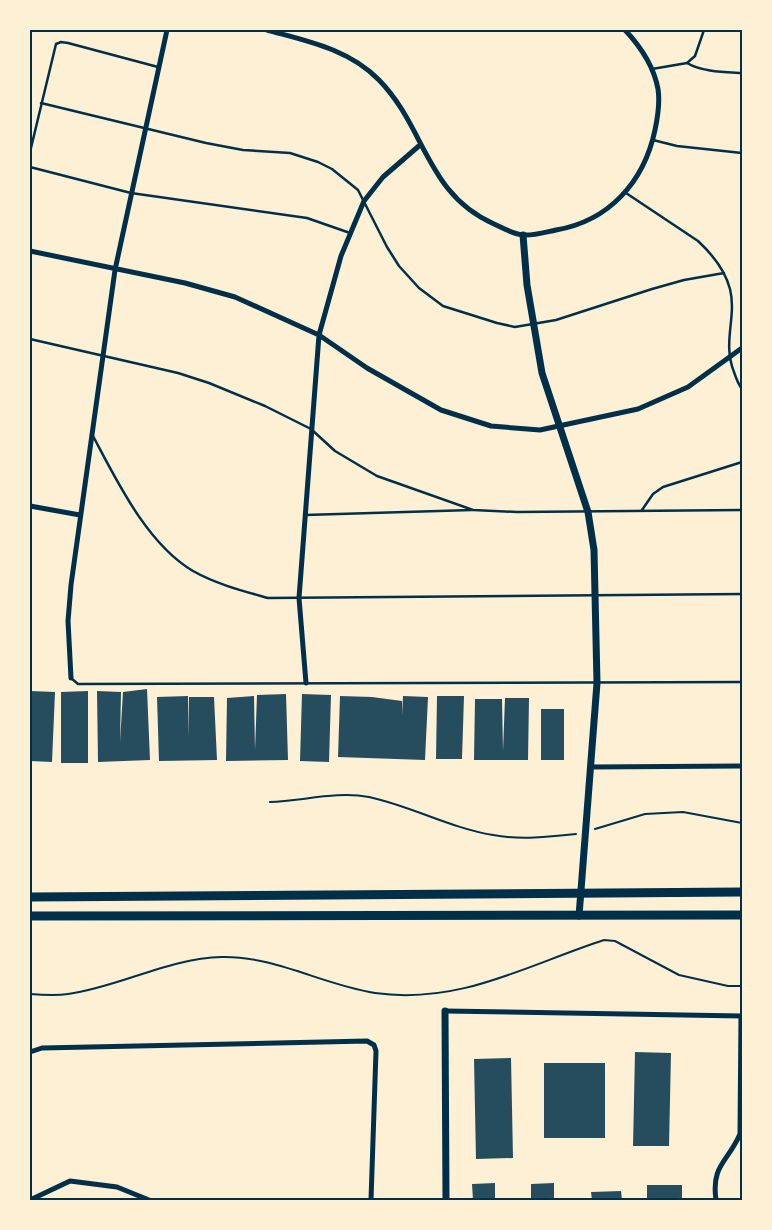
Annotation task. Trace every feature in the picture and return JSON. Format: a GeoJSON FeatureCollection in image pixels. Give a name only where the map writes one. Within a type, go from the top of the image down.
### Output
{"type":"FeatureCollection","features":[{"type":"Feature","properties":{"kind":"main road"},"geometry":{"type":"LineString","coordinates":[[30,896],[742,892]]}},
{"type":"Feature","properties":{"kind":"main road"},"geometry":{"type":"LineString","coordinates":[[30,916],[742,916]]}},
{"type":"Feature","properties":{"kind":"street"},"geometry":{"type":"LineString","coordinates":[[71,678],[68,621],[80,515],[115,270],[167,30]]}},
{"type":"Feature","properties":{"kind":"street"},"geometry":{"type":"LineString","coordinates":[[267,30],[322,45],[362,66],[379,80],[399,105],[411,123],[420,146],[435,173],[470,212],[505,229],[523,235],[574,227],[610,209],[626,193],[642,168],[653,140],[658,112],[658,89],[652,69],[640,48],[625,30]]}},
{"type":"Feature","properties":{"kind":"street"},"geometry":{"type":"LineString","coordinates":[[306,683],[299,598],[318,335],[341,256],[364,201],[383,177],[420,146]]}},
{"type":"Feature","properties":{"kind":"street"},"geometry":{"type":"LineString","coordinates":[[523,235],[527,285],[542,373],[588,512],[594,550],[597,683],[579,892],[579,916]]}},
{"type":"Feature","properties":{"kind":"street"},"geometry":{"type":"LineString","coordinates":[[30,252],[185,283],[235,296],[318,335],[411,394],[450,413],[491,426],[540,430],[615,415],[660,401],[688,387],[742,348]]}},
{"type":"Feature","properties":{"kind":"street"},"geometry":{"type":"LineString","coordinates":[[30,506],[80,515]]}},
{"type":"Feature","properties":{"kind":"street"},"geometry":{"type":"LineString","coordinates":[[590,767],[742,766]]}},
{"type":"Feature","properties":{"kind":"street"},"geometry":{"type":"LineString","coordinates":[[446,1200],[444,1011],[742,1016],[740,1134],[734,1147],[717,1171],[714,1185],[716,1200]]}},
{"type":"Feature","properties":{"kind":"street"},"geometry":{"type":"LineString","coordinates":[[30,1052],[42,1048],[367,1041],[374,1045],[376,1051],[371,1200]]}},
{"type":"Feature","properties":{"kind":"street"},"geometry":{"type":"LineString","coordinates":[[30,1200],[70,1181],[117,1187],[149,1200]]}},
{"type":"Feature","properties":{"kind":"lane"},"geometry":{"type":"LineString","coordinates":[[652,69],[687,63],[695,56],[704,30]]}},
{"type":"Feature","properties":{"kind":"lane"},"geometry":{"type":"LineString","coordinates":[[30,152],[55,47],[61,42],[159,67]]}},
{"type":"Feature","properties":{"kind":"lane"},"geometry":{"type":"LineString","coordinates":[[687,63],[696,68],[742,72]]}},
{"type":"Feature","properties":{"kind":"lane"},"geometry":{"type":"LineString","coordinates":[[41,104],[146,127],[206,143],[304,156],[318,162],[337,173],[358,190],[377,230],[399,266],[419,288],[443,306],[498,324],[515,327],[556,320],[676,282],[724,273]]}},
{"type":"Feature","properties":{"kind":"lane"},"geometry":{"type":"LineString","coordinates":[[653,140],[677,146],[742,153]]}},
{"type":"Feature","properties":{"kind":"lane"},"geometry":{"type":"LineString","coordinates":[[30,167],[131,192],[307,218],[350,233]]}},
{"type":"Feature","properties":{"kind":"lane"},"geometry":{"type":"LineString","coordinates":[[626,193],[698,241],[724,273],[731,303],[728,359],[742,389]]}},
{"type":"Feature","properties":{"kind":"lane"},"geometry":{"type":"LineString","coordinates":[[30,339],[178,373],[209,383],[265,406],[311,429],[335,451],[377,476],[473,510]]}},
{"type":"Feature","properties":{"kind":"lane"},"geometry":{"type":"LineString","coordinates":[[92,435],[140,518],[163,546],[192,570],[236,590],[268,598],[742,594]]}},
{"type":"Feature","properties":{"kind":"lane"},"geometry":{"type":"LineString","coordinates":[[642,510],[653,494],[663,487],[742,462]]}},
{"type":"Feature","properties":{"kind":"lane"},"geometry":{"type":"LineString","coordinates":[[305,515],[473,510],[588,512],[742,510]]}},
{"type":"Feature","properties":{"kind":"lane"},"geometry":{"type":"LineString","coordinates":[[71,678],[73,682],[78,684],[742,682]]}},
{"type":"Feature","properties":{"kind":"path"},"geometry":{"type":"LineString","coordinates":[[270,802],[346,795],[360,796],[402,806],[469,830],[494,835],[526,837],[584,833],[645,814],[683,812],[742,823]]}},
{"type":"Feature","properties":{"kind":"path"},"geometry":{"type":"LineString","coordinates":[[30,994],[66,995],[188,962],[221,957],[250,959],[340,986],[411,997],[450,993],[505,978],[604,940],[615,941],[680,975],[728,986],[742,986]]}},
{"type":"Feature","properties":{"kind":"building"},"geometry":{"type":"Polygon","coordinates":[[[147,689],[150,760],[98,762],[97,691],[121,692],[120,742],[123,692],[147,689]]]}},
{"type":"Feature","properties":{"kind":"building"},"geometry":{"type":"Polygon","coordinates":[[[30,691],[55,692],[52,762],[30,761],[30,691]]]}},
{"type":"Feature","properties":{"kind":"building"},"geometry":{"type":"Polygon","coordinates":[[[88,691],[88,763],[61,763],[61,692],[88,691]]]}},
{"type":"Feature","properties":{"kind":"building"},"geometry":{"type":"Polygon","coordinates":[[[286,694],[288,760],[226,761],[227,698],[254,696],[255,750],[257,695],[286,694]]]}},
{"type":"Feature","properties":{"kind":"building"},"geometry":{"type":"Polygon","coordinates":[[[302,694],[331,695],[329,762],[300,761],[302,694]]]}},
{"type":"Feature","properties":{"kind":"building"},"geometry":{"type":"Polygon","coordinates":[[[188,696],[189,737],[189,697],[214,697],[217,760],[159,761],[157,697],[188,696]]]}},
{"type":"Feature","properties":{"kind":"building"},"geometry":{"type":"Polygon","coordinates":[[[340,696],[372,697],[402,701],[402,715],[403,696],[428,697],[425,760],[338,757],[340,696]]]}},
{"type":"Feature","properties":{"kind":"building"},"geometry":{"type":"Polygon","coordinates":[[[437,696],[464,696],[462,759],[436,759],[437,696]]]}},
{"type":"Feature","properties":{"kind":"building"},"geometry":{"type":"Polygon","coordinates":[[[505,698],[529,698],[528,760],[474,760],[475,699],[502,699],[503,751],[505,698]]]}},
{"type":"Feature","properties":{"kind":"building"},"geometry":{"type":"Polygon","coordinates":[[[541,709],[564,709],[564,760],[541,760],[541,709]]]}},
{"type":"Feature","properties":{"kind":"building"},"geometry":{"type":"Polygon","coordinates":[[[635,1052],[671,1053],[669,1146],[633,1146],[635,1052]]]}},
{"type":"Feature","properties":{"kind":"building"},"geometry":{"type":"Polygon","coordinates":[[[511,1058],[513,1158],[476,1159],[474,1059],[511,1058]]]}},
{"type":"Feature","properties":{"kind":"building"},"geometry":{"type":"Polygon","coordinates":[[[544,1063],[605,1063],[605,1138],[544,1138],[544,1063]]]}},
{"type":"Feature","properties":{"kind":"building"},"geometry":{"type":"Polygon","coordinates":[[[495,1183],[495,1200],[473,1200],[472,1184],[495,1183]]]}},
{"type":"Feature","properties":{"kind":"building"},"geometry":{"type":"Polygon","coordinates":[[[554,1183],[554,1200],[531,1200],[531,1184],[554,1183]]]}},
{"type":"Feature","properties":{"kind":"building"},"geometry":{"type":"Polygon","coordinates":[[[647,1185],[682,1185],[682,1200],[647,1200],[647,1185]]]}},
{"type":"Feature","properties":{"kind":"building"},"geometry":{"type":"Polygon","coordinates":[[[621,1191],[622,1200],[592,1200],[591,1192],[621,1191]]]}}]}
